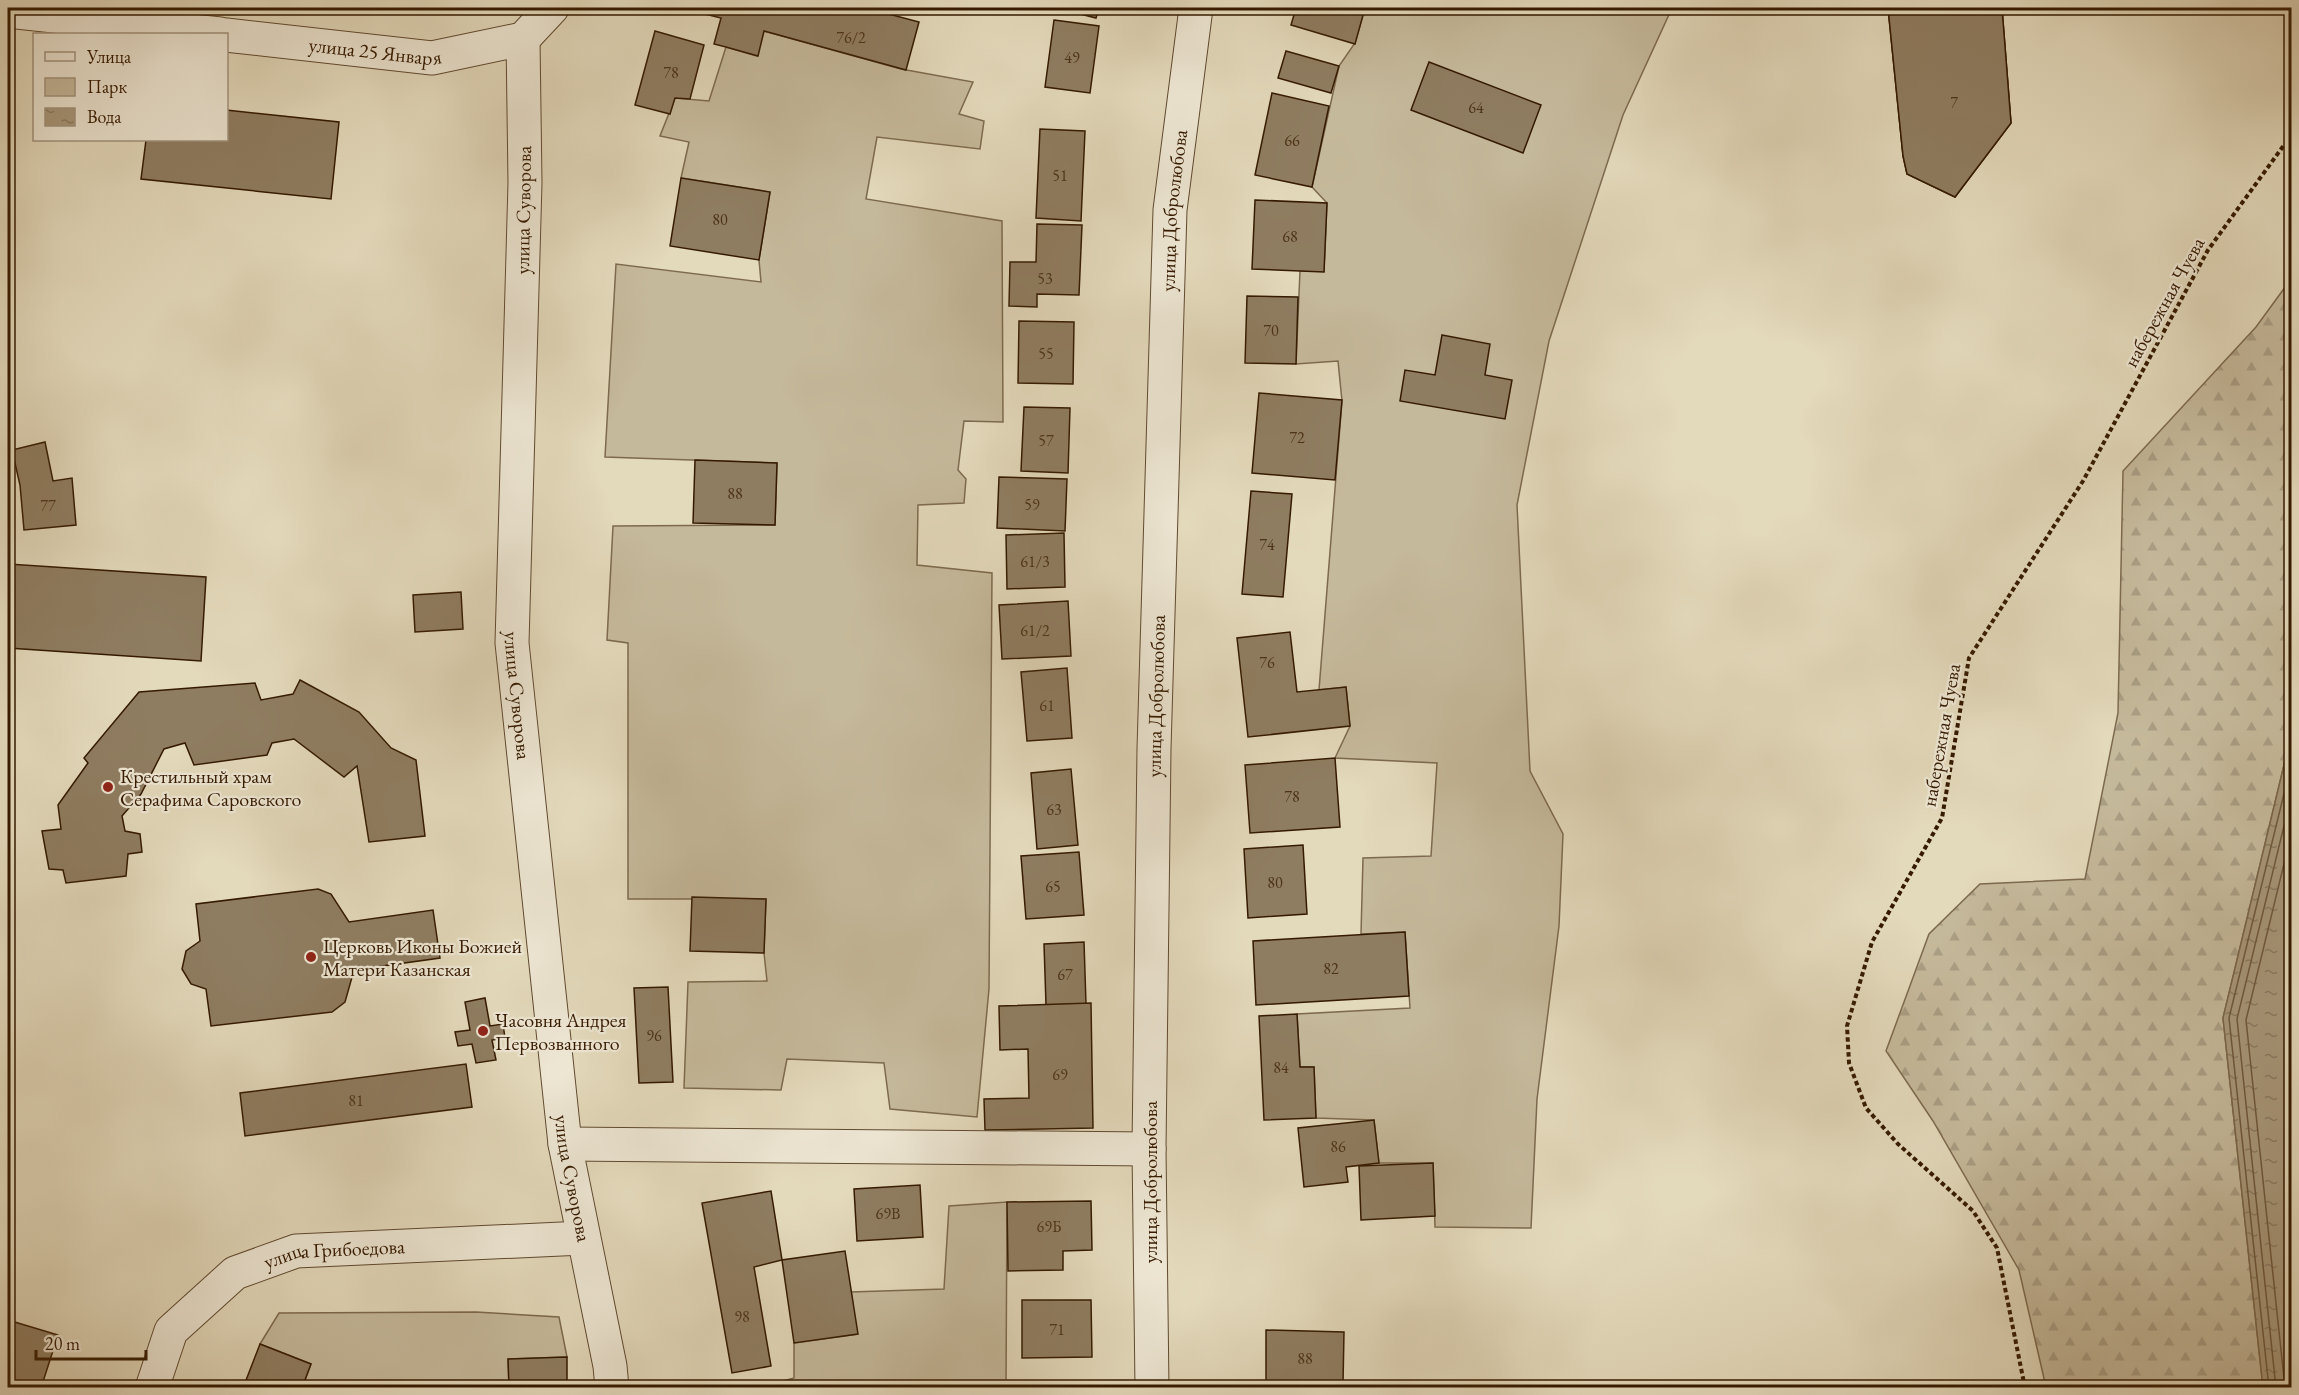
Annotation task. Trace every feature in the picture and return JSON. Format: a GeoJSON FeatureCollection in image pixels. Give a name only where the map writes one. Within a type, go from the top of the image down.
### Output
{"type":"FeatureCollection","features":[{"type":"Feature","properties":{"kind":"street"},"geometry":{"type":"LineString","coordinates":[[523,39],[552,8]]}},
{"type":"Feature","properties":{"kind":"street","name":"улица Добролюбова"},"geometry":{"type":"LineString","coordinates":[[1152,1388],[1149,1149],[1154,749],[1170,210],[1196,8]]}},
{"type":"Feature","properties":{"kind":"street"},"geometry":{"type":"LineString","coordinates":[[8,11],[211,33]]}},
{"type":"Feature","properties":{"kind":"street","name":"улица 25 Января"},"geometry":{"type":"LineString","coordinates":[[228,35],[432,58],[523,39]]}},
{"type":"Feature","properties":{"kind":"street","name":"улица Суворова"},"geometry":{"type":"LineString","coordinates":[[523,39],[525,183],[512,643],[565,1144],[610,1366],[612,1388]]}},
{"type":"Feature","properties":{"kind":"street"},"geometry":{"type":"LineString","coordinates":[[565,1144],[1149,1149]]}},
{"type":"Feature","properties":{"kind":"street","name":"улица Грибоедова"},"geometry":{"type":"LineString","coordinates":[[152,1388],[171,1331],[235,1273],[296,1251],[583,1238]]}},
{"type":"Feature","properties":{"kind":"path","name":"набережная Чуева"},"geometry":{"type":"LineString","coordinates":[[2025,1388],[1997,1248],[1973,1211],[1898,1144],[1866,1108],[1849,1063],[1847,1026],[1872,942],[1942,818],[1969,658],[2083,481],[2208,250],[2292,134]]}},
{"type":"Feature","properties":{"kind":"green space"},"geometry":{"type":"Polygon","coordinates":[[[1365,8],[1672,8],[1623,115],[1549,341],[1517,505],[1530,771],[1563,834],[1559,926],[1537,1099],[1531,1228],[1435,1227],[1433,1163],[1379,1163],[1374,1120],[1316,1118],[1314,1067],[1300,1067],[1297,1014],[1410,1008],[1405,932],[1361,934],[1363,858],[1431,856],[1437,763],[1335,758],[1350,726],[1346,687],[1319,690],[1342,401],[1338,361],[1296,364],[1300,271],[1324,271],[1327,203],[1312,187],[1339,66],[1355,43],[1365,8]]]}},
{"type":"Feature","properties":{"kind":"green space"},"geometry":{"type":"Polygon","coordinates":[[[764,31],[901,69],[973,82],[959,114],[984,121],[980,149],[877,137],[866,199],[1002,221],[1003,422],[964,421],[958,470],[966,479],[964,503],[918,505],[917,565],[992,573],[989,989],[977,1117],[890,1109],[884,1063],[787,1059],[781,1090],[684,1088],[688,982],[767,981],[764,953],[766,899],[628,899],[628,643],[607,640],[613,526],[775,525],[777,463],[605,457],[616,264],[761,282],[759,260],[770,192],[681,178],[689,142],[660,136],[675,98],[709,101],[726,47],[757,56],[764,31]]]}},
{"type":"Feature","properties":{"kind":"green space"},"geometry":{"type":"Polygon","coordinates":[[[2291,279],[2291,736],[2223,1018],[2263,1387],[2046,1387],[2019,1270],[1933,1121],[1886,1051],[1929,934],[1980,884],[2085,879],[2118,713],[2123,471],[2256,327],[2291,279]]]}},
{"type":"Feature","properties":{"kind":"green space"},"geometry":{"type":"Polygon","coordinates":[[[1007,1202],[1006,1387],[778,1388],[779,1382],[794,1378],[794,1343],[857,1334],[851,1292],[944,1289],[949,1206],[1007,1202]]]}},
{"type":"Feature","properties":{"kind":"green space"},"geometry":{"type":"Polygon","coordinates":[[[476,1312],[559,1317],[567,1357],[508,1359],[509,1387],[302,1388],[311,1364],[260,1344],[279,1313],[476,1312]]]}},
{"type":"Feature","properties":{"kind":"water"},"geometry":{"type":"Polygon","coordinates":[[[2291,736],[2292,1387],[2263,1388],[2223,1018],[2291,736]]]}},
{"type":"Feature","properties":{"kind":"building"},"geometry":{"type":"Polygon","coordinates":[[[681,8],[866,8],[919,22],[906,70],[764,31],[758,56],[714,44],[721,18],[681,8]]]}},
{"type":"Feature","properties":{"kind":"building"},"geometry":{"type":"Polygon","coordinates":[[[1057,8],[1099,8],[1096,18],[1057,8]]]}},
{"type":"Feature","properties":{"kind":"building"},"geometry":{"type":"Polygon","coordinates":[[[1296,8],[1365,8],[1355,44],[1291,25],[1296,8]]]}},
{"type":"Feature","properties":{"kind":"building"},"geometry":{"type":"Polygon","coordinates":[[[1888,8],[2002,8],[2011,123],[1955,197],[1907,174],[1903,156],[1888,8]]]}},
{"type":"Feature","properties":{"kind":"building"},"geometry":{"type":"Polygon","coordinates":[[[1888,8],[2002,8],[2011,123],[1955,197],[1907,174],[1903,156],[1888,8]]]}},
{"type":"Feature","properties":{"kind":"building"},"geometry":{"type":"Polygon","coordinates":[[[1054,20],[1099,26],[1090,93],[1045,87],[1054,20]]]}},
{"type":"Feature","properties":{"kind":"building"},"geometry":{"type":"Polygon","coordinates":[[[655,31],[704,45],[690,99],[675,98],[670,114],[635,105],[655,31]]]}},
{"type":"Feature","properties":{"kind":"building"},"geometry":{"type":"Polygon","coordinates":[[[1286,51],[1339,66],[1331,93],[1278,78],[1286,51]]]}},
{"type":"Feature","properties":{"kind":"building"},"geometry":{"type":"Polygon","coordinates":[[[1429,62],[1541,105],[1523,153],[1411,110],[1429,62]]]}},
{"type":"Feature","properties":{"kind":"building"},"geometry":{"type":"Polygon","coordinates":[[[1272,93],[1329,106],[1312,187],[1255,175],[1272,93]]]}},
{"type":"Feature","properties":{"kind":"building"},"geometry":{"type":"Polygon","coordinates":[[[228,110],[339,122],[331,199],[141,179],[146,141],[228,141],[228,110]]]}},
{"type":"Feature","properties":{"kind":"building"},"geometry":{"type":"Polygon","coordinates":[[[1040,129],[1085,131],[1081,221],[1036,218],[1040,129]]]}},
{"type":"Feature","properties":{"kind":"building"},"geometry":{"type":"Polygon","coordinates":[[[681,178],[770,192],[759,260],[670,246],[681,178]]]}},
{"type":"Feature","properties":{"kind":"building"},"geometry":{"type":"Polygon","coordinates":[[[1255,200],[1327,203],[1324,272],[1252,269],[1255,200]]]}},
{"type":"Feature","properties":{"kind":"building"},"geometry":{"type":"Polygon","coordinates":[[[1037,224],[1082,225],[1079,295],[1037,294],[1037,307],[1009,306],[1010,262],[1036,262],[1037,224]]]}},
{"type":"Feature","properties":{"kind":"building"},"geometry":{"type":"Polygon","coordinates":[[[1247,296],[1298,297],[1296,364],[1245,363],[1247,296]]]}},
{"type":"Feature","properties":{"kind":"building"},"geometry":{"type":"Polygon","coordinates":[[[1019,321],[1074,322],[1073,384],[1018,383],[1019,321]]]}},
{"type":"Feature","properties":{"kind":"building"},"geometry":{"type":"Polygon","coordinates":[[[1442,335],[1490,344],[1485,375],[1512,380],[1505,419],[1400,401],[1405,370],[1435,375],[1442,335]]]}},
{"type":"Feature","properties":{"kind":"building"},"geometry":{"type":"Polygon","coordinates":[[[1259,393],[1342,400],[1335,480],[1252,473],[1259,393]]]}},
{"type":"Feature","properties":{"kind":"building"},"geometry":{"type":"Polygon","coordinates":[[[1024,407],[1070,408],[1068,473],[1021,471],[1024,407]]]}},
{"type":"Feature","properties":{"kind":"building"},"geometry":{"type":"Polygon","coordinates":[[[45,442],[53,481],[72,478],[76,525],[24,530],[20,485],[12,450],[45,442]]]}},
{"type":"Feature","properties":{"kind":"building"},"geometry":{"type":"Polygon","coordinates":[[[695,460],[777,463],[775,525],[693,523],[695,460]]]}},
{"type":"Feature","properties":{"kind":"building"},"geometry":{"type":"Polygon","coordinates":[[[999,477],[1067,479],[1065,531],[997,528],[999,477]]]}},
{"type":"Feature","properties":{"kind":"building"},"geometry":{"type":"Polygon","coordinates":[[[1251,491],[1292,494],[1283,597],[1242,594],[1251,491]]]}},
{"type":"Feature","properties":{"kind":"building"},"geometry":{"type":"Polygon","coordinates":[[[1064,533],[1065,587],[1007,589],[1006,535],[1064,533]]]}},
{"type":"Feature","properties":{"kind":"building"},"geometry":{"type":"Polygon","coordinates":[[[8,564],[206,577],[201,661],[8,648],[8,564]]]}},
{"type":"Feature","properties":{"kind":"building"},"geometry":{"type":"Polygon","coordinates":[[[461,592],[463,629],[415,632],[413,595],[461,592]]]}},
{"type":"Feature","properties":{"kind":"building"},"geometry":{"type":"Polygon","coordinates":[[[1068,601],[1071,656],[1002,659],[999,605],[1068,601]]]}},
{"type":"Feature","properties":{"kind":"building"},"geometry":{"type":"Polygon","coordinates":[[[1290,632],[1297,692],[1346,687],[1350,726],[1248,737],[1237,638],[1290,632]]]}},
{"type":"Feature","properties":{"kind":"building"},"geometry":{"type":"Polygon","coordinates":[[[1067,668],[1072,738],[1027,741],[1021,672],[1067,668]]]}},
{"type":"Feature","properties":{"kind":"building","name":"Крестильный храм Серафима Саровского"},"geometry":{"type":"Polygon","coordinates":[[[300,680],[359,712],[391,748],[416,760],[425,836],[369,842],[357,766],[344,777],[294,739],[272,743],[267,755],[194,765],[185,743],[164,749],[141,794],[122,816],[125,831],[140,834],[142,852],[128,854],[126,876],[66,883],[63,870],[49,869],[42,831],[61,829],[58,805],[88,763],[84,758],[139,692],[255,683],[261,700],[293,694],[300,680]]]}},
{"type":"Feature","properties":{"kind":"building"},"geometry":{"type":"Polygon","coordinates":[[[1335,758],[1340,827],[1250,833],[1245,765],[1335,758]]]}},
{"type":"Feature","properties":{"kind":"building"},"geometry":{"type":"Polygon","coordinates":[[[1071,769],[1078,845],[1037,849],[1031,773],[1071,769]]]}},
{"type":"Feature","properties":{"kind":"building"},"geometry":{"type":"Polygon","coordinates":[[[1303,845],[1307,914],[1248,918],[1244,849],[1303,845]]]}},
{"type":"Feature","properties":{"kind":"building"},"geometry":{"type":"Polygon","coordinates":[[[1079,852],[1084,915],[1026,919],[1021,856],[1079,852]]]}},
{"type":"Feature","properties":{"kind":"building","name":"Церковь Иконы Божией Матери Казанская"},"geometry":{"type":"Polygon","coordinates":[[[318,889],[331,894],[349,922],[433,910],[440,958],[354,970],[345,1002],[332,1012],[211,1026],[206,989],[191,984],[182,969],[186,951],[200,941],[196,904],[318,889]]]}},
{"type":"Feature","properties":{"kind":"building"},"geometry":{"type":"Polygon","coordinates":[[[692,897],[766,899],[764,953],[690,951],[692,897]]]}},
{"type":"Feature","properties":{"kind":"building"},"geometry":{"type":"Polygon","coordinates":[[[1405,932],[1409,996],[1256,1005],[1253,941],[1405,932]]]}},
{"type":"Feature","properties":{"kind":"building"},"geometry":{"type":"Polygon","coordinates":[[[1084,942],[1086,1004],[1046,1005],[1044,944],[1084,942]]]}},
{"type":"Feature","properties":{"kind":"building"},"geometry":{"type":"Polygon","coordinates":[[[668,987],[673,1082],[639,1083],[634,988],[668,987]]]}},
{"type":"Feature","properties":{"kind":"building","name":"Часовня Андрея Первозванного"},"geometry":{"type":"Polygon","coordinates":[[[485,998],[490,1026],[503,1024],[505,1038],[492,1040],[496,1060],[476,1063],[472,1044],[458,1046],[455,1032],[470,1030],[465,1002],[485,998]]]}},
{"type":"Feature","properties":{"kind":"building"},"geometry":{"type":"Polygon","coordinates":[[[1091,1003],[1093,1128],[985,1130],[984,1099],[1029,1098],[1028,1049],[1000,1050],[999,1006],[1091,1003]]]}},
{"type":"Feature","properties":{"kind":"building"},"geometry":{"type":"Polygon","coordinates":[[[1297,1014],[1300,1067],[1314,1067],[1316,1118],[1264,1120],[1259,1016],[1297,1014]]]}},
{"type":"Feature","properties":{"kind":"building"},"geometry":{"type":"Polygon","coordinates":[[[466,1064],[472,1107],[245,1136],[240,1093],[466,1064]]]}},
{"type":"Feature","properties":{"kind":"building"},"geometry":{"type":"Polygon","coordinates":[[[1374,1120],[1379,1163],[1346,1167],[1348,1182],[1304,1187],[1298,1128],[1374,1120]]]}},
{"type":"Feature","properties":{"kind":"building"},"geometry":{"type":"Polygon","coordinates":[[[1433,1163],[1435,1216],[1361,1220],[1359,1166],[1433,1163]]]}},
{"type":"Feature","properties":{"kind":"building"},"geometry":{"type":"Polygon","coordinates":[[[920,1185],[923,1237],[857,1241],[854,1189],[920,1185]]]}},
{"type":"Feature","properties":{"kind":"building"},"geometry":{"type":"Polygon","coordinates":[[[771,1191],[782,1260],[754,1267],[771,1366],[732,1373],[702,1203],[771,1191]]]}},
{"type":"Feature","properties":{"kind":"building"},"geometry":{"type":"Polygon","coordinates":[[[1091,1201],[1092,1250],[1063,1251],[1063,1270],[1008,1271],[1007,1202],[1091,1201]]]}},
{"type":"Feature","properties":{"kind":"building"},"geometry":{"type":"Polygon","coordinates":[[[845,1251],[858,1334],[794,1343],[782,1260],[845,1251]]]}},
{"type":"Feature","properties":{"kind":"building"},"geometry":{"type":"Polygon","coordinates":[[[1022,1300],[1091,1300],[1092,1357],[1022,1358],[1022,1300]]]}},
{"type":"Feature","properties":{"kind":"building"},"geometry":{"type":"Polygon","coordinates":[[[8,1320],[58,1335],[41,1388],[8,1388],[8,1320]]]}},
{"type":"Feature","properties":{"kind":"building"},"geometry":{"type":"Polygon","coordinates":[[[1266,1330],[1344,1332],[1343,1384],[1266,1384],[1266,1330]]]}},
{"type":"Feature","properties":{"kind":"building"},"geometry":{"type":"Polygon","coordinates":[[[260,1344],[311,1364],[302,1388],[243,1388],[260,1344]]]}},
{"type":"Feature","properties":{"kind":"building"},"geometry":{"type":"Polygon","coordinates":[[[567,1357],[567,1388],[509,1388],[508,1359],[567,1357]]]}},
{"type":"Feature","properties":{"kind":"place","name":"Крестильный храм Серафима Саровского"},"geometry":{"type":"Point","coordinates":[108,787]}},
{"type":"Feature","properties":{"kind":"place","name":"Церковь Иконы Божией Матери Казанская"},"geometry":{"type":"Point","coordinates":[311,957]}},
{"type":"Feature","properties":{"kind":"place","name":"Часовня Андрея Первозванного"},"geometry":{"type":"Point","coordinates":[483,1031]}}]}
